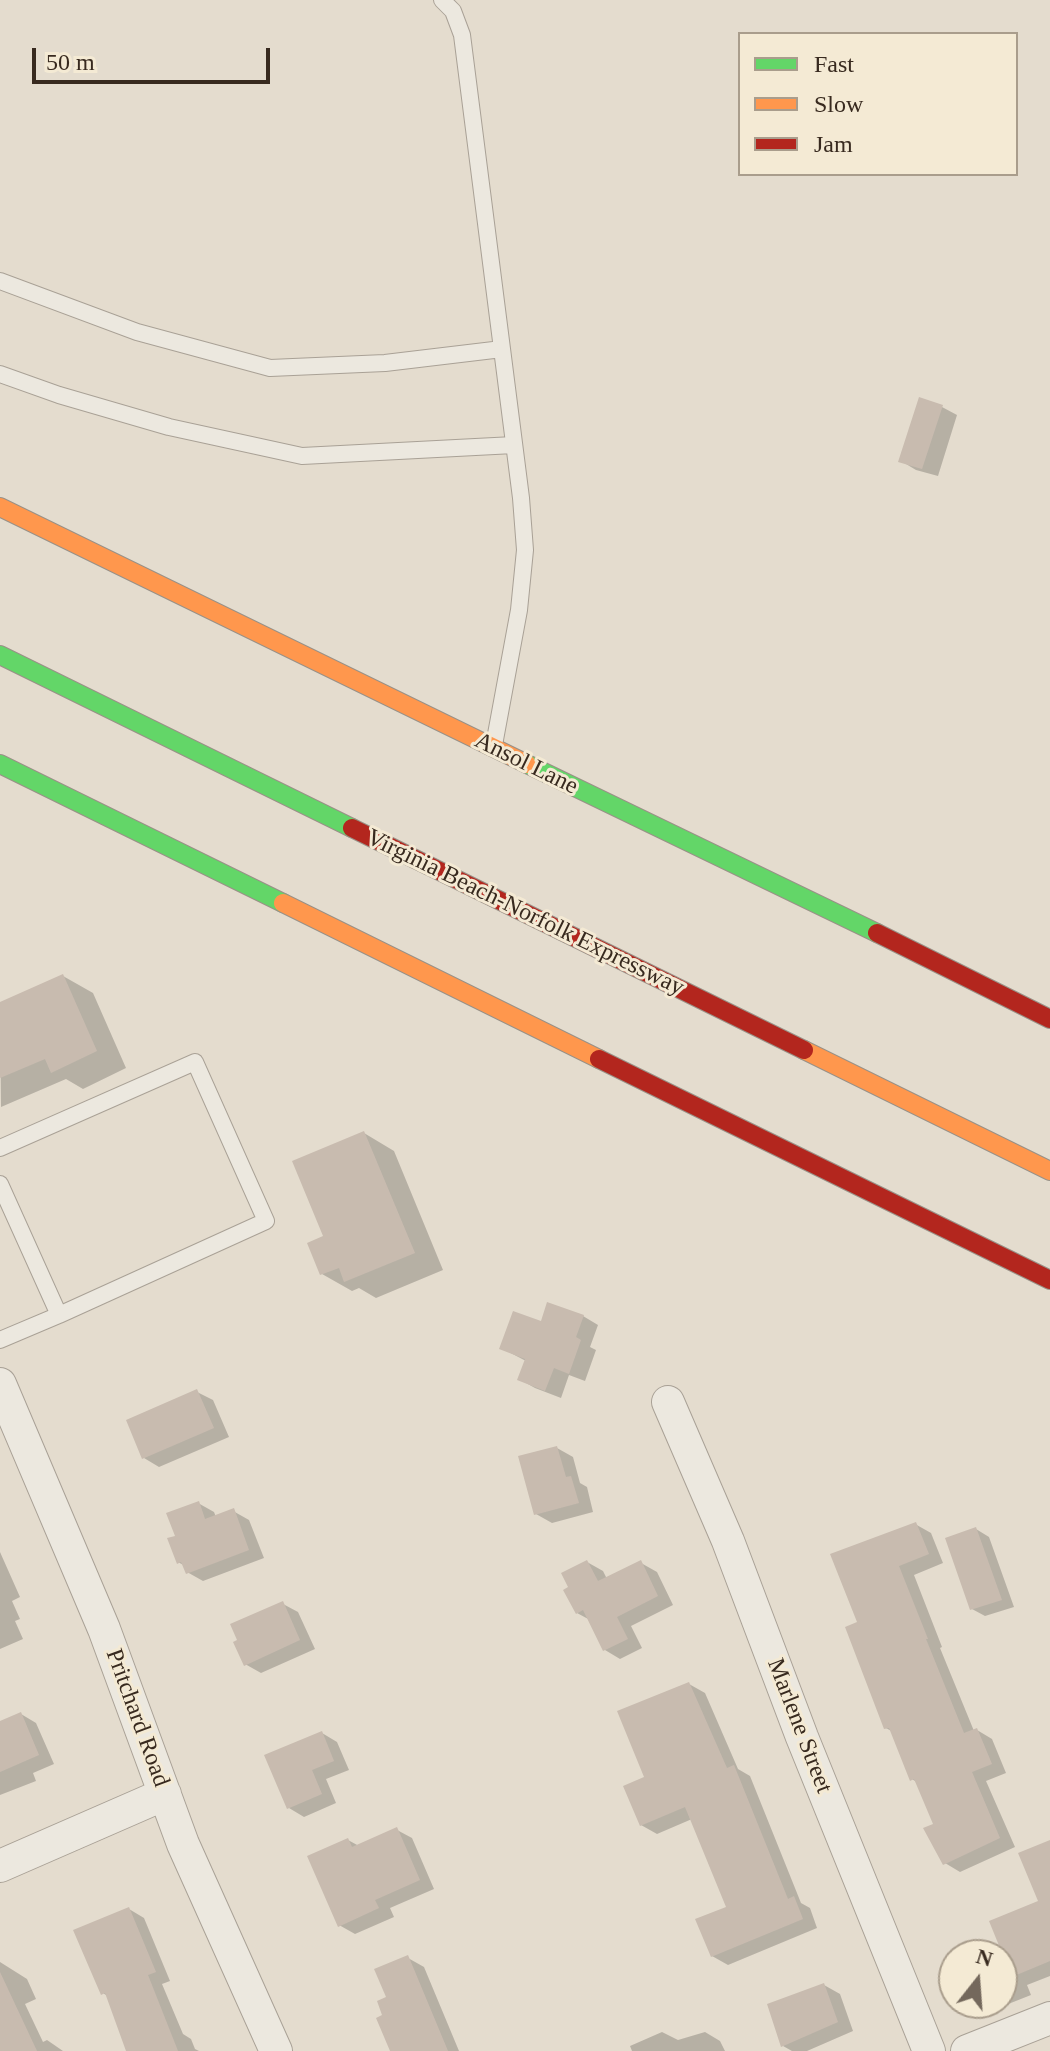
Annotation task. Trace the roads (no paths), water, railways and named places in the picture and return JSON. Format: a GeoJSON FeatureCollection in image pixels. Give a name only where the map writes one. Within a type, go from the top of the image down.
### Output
{"type":"FeatureCollection","features":[{"type":"Feature","properties":{"kind":"main road","name":"Ansol Lane"},"geometry":{"type":"LineString","coordinates":[[1,507],[1050,1019]]}},
{"type":"Feature","properties":{"kind":"main road","name":"Virginia Beach-Norfolk Expressway"},"geometry":{"type":"LineString","coordinates":[[0,655],[1050,1171]]}},
{"type":"Feature","properties":{"kind":"main road"},"geometry":{"type":"LineString","coordinates":[[0,764],[1050,1280]]}},
{"type":"Feature","properties":{"kind":"street","name":"Pritchard Road"},"geometry":{"type":"LineString","coordinates":[[0,1384],[104,1629],[183,1844],[276,2051]]}},
{"type":"Feature","properties":{"kind":"street","name":"Marlene Street"},"geometry":{"type":"LineString","coordinates":[[668,1402],[728,1541],[802,1737],[929,2051]]}},
{"type":"Feature","properties":{"kind":"street"},"geometry":{"type":"LineString","coordinates":[[0,1866],[165,1794]]}},
{"type":"Feature","properties":{"kind":"street"},"geometry":{"type":"LineString","coordinates":[[967,2051],[1050,2018]]}},
{"type":"Feature","properties":{"kind":"lane"},"geometry":{"type":"LineString","coordinates":[[442,0],[453,11],[462,35],[525,550],[519,610],[493,748]]}},
{"type":"Feature","properties":{"kind":"lane"},"geometry":{"type":"LineString","coordinates":[[0,281],[137,332],[270,368],[385,363],[502,349]]}},
{"type":"Feature","properties":{"kind":"lane"},"geometry":{"type":"LineString","coordinates":[[0,374],[169,427],[302,456],[514,445]]}},
{"type":"Feature","properties":{"kind":"lane"},"geometry":{"type":"LineString","coordinates":[[0,1148],[195,1062],[266,1221],[0,1340]]}},
{"type":"Feature","properties":{"kind":"lane"},"geometry":{"type":"LineString","coordinates":[[0,1184],[59,1315]]}}]}
